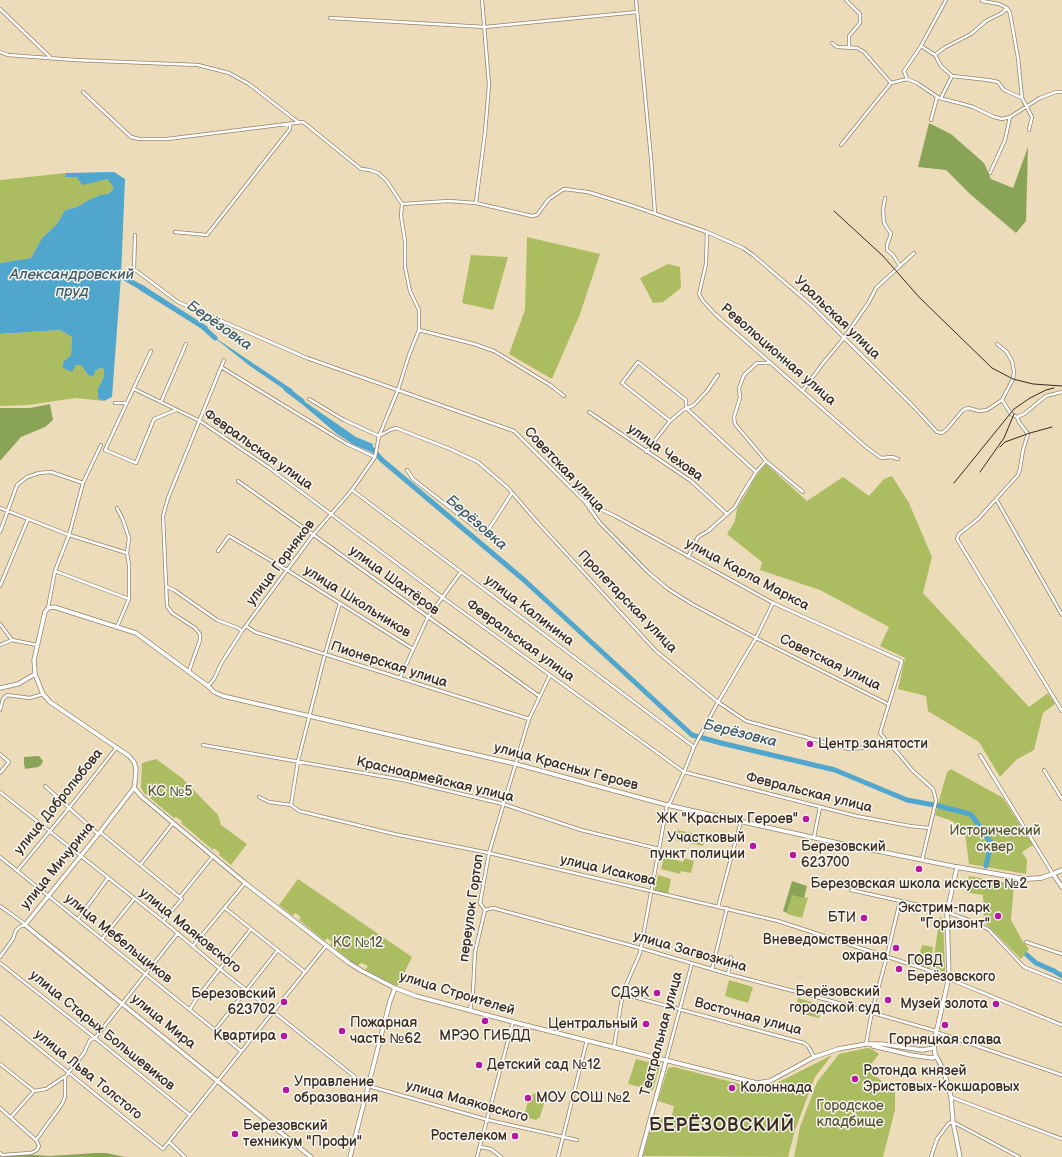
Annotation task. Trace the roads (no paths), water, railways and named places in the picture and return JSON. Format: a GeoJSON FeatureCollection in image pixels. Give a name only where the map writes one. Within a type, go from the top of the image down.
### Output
{"type":"FeatureCollection","features":[{"type":"Feature","properties":{"kind":"main road","name":"улица Красных Героев"},"geometry":{"type":"LineString","coordinates":[[48,608],[54,607],[136,633],[189,671],[214,692],[223,696],[516,764],[667,805],[957,867]]}},
{"type":"Feature","properties":{"kind":"main road"},"geometry":{"type":"LineString","coordinates":[[48,608],[45,612],[34,660],[35,674],[43,694],[50,702],[130,756],[136,768],[134,788]]}},
{"type":"Feature","properties":{"kind":"main road"},"geometry":{"type":"LineString","coordinates":[[0,688],[18,684],[35,674]]}},
{"type":"Feature","properties":{"kind":"main road","name":"улица Строителей"},"geometry":{"type":"LineString","coordinates":[[134,788],[138,794],[213,856],[326,946],[362,971],[395,988],[416,996],[513,1022],[757,1083],[770,1081],[814,1057],[838,1049],[867,1044]]}},
{"type":"Feature","properties":{"kind":"main road","name":"улица Мичурина"},"geometry":{"type":"LineString","coordinates":[[25,925],[134,788]]}},
{"type":"Feature","properties":{"kind":"main road"},"geometry":{"type":"LineString","coordinates":[[960,1157],[953,1122],[951,1097],[944,1071],[936,1056],[934,1048],[948,978],[947,912],[957,867],[1025,879],[1035,879],[1054,874],[1062,870]]}},
{"type":"Feature","properties":{"kind":"main road"},"geometry":{"type":"LineString","coordinates":[[1054,874],[1062,887]]}},
{"type":"Feature","properties":{"kind":"main road","name":"улица Мира"},"geometry":{"type":"LineString","coordinates":[[25,925],[311,1157]]}},
{"type":"Feature","properties":{"kind":"main road"},"geometry":{"type":"LineString","coordinates":[[350,1157],[392,993],[395,988]]}},
{"type":"Feature","properties":{"kind":"main road"},"geometry":{"type":"LineString","coordinates":[[867,1044],[882,1044],[922,1050],[934,1048]]}},
{"type":"Feature","properties":{"kind":"main road"},"geometry":{"type":"LineString","coordinates":[[867,1044],[894,1052],[932,1058],[936,1056]]}},
{"type":"Feature","properties":{"kind":"main road"},"geometry":{"type":"LineString","coordinates":[[894,1052],[893,1048],[896,1047]]}},
{"type":"Feature","properties":{"kind":"main road","name":"Театральная улица"},"geometry":{"type":"LineString","coordinates":[[640,1157],[666,1061]]}},
{"type":"Feature","properties":{"kind":"street"},"geometry":{"type":"LineString","coordinates":[[402,204],[449,201],[476,203],[485,133],[489,85],[482,0]]}},
{"type":"Feature","properties":{"kind":"street"},"geometry":{"type":"LineString","coordinates":[[636,0],[651,158],[654,213]]}},
{"type":"Feature","properties":{"kind":"street"},"geometry":{"type":"LineString","coordinates":[[846,0],[860,14],[860,23],[849,36],[849,47]]}},
{"type":"Feature","properties":{"kind":"street"},"geometry":{"type":"LineString","coordinates":[[907,79],[904,70],[921,46],[946,0]]}},
{"type":"Feature","properties":{"kind":"street"},"geometry":{"type":"LineString","coordinates":[[982,0],[1008,8],[1010,13],[1018,58],[1022,98],[1032,117],[1029,130]]}},
{"type":"Feature","properties":{"kind":"street"},"geometry":{"type":"LineString","coordinates":[[934,55],[971,34],[986,21],[1002,13],[1008,8]]}},
{"type":"Feature","properties":{"kind":"street"},"geometry":{"type":"LineString","coordinates":[[0,9],[50,58]]}},
{"type":"Feature","properties":{"kind":"street"},"geometry":{"type":"LineString","coordinates":[[330,18],[484,27],[637,12]]}},
{"type":"Feature","properties":{"kind":"street"},"geometry":{"type":"LineString","coordinates":[[832,43],[837,47],[857,48],[864,52],[891,82]]}},
{"type":"Feature","properties":{"kind":"street"},"geometry":{"type":"LineString","coordinates":[[921,46],[934,55],[941,66],[952,76],[998,82],[1004,90],[1022,98]]}},
{"type":"Feature","properties":{"kind":"street"},"geometry":{"type":"LineString","coordinates":[[0,52],[8,55],[50,58],[198,65],[229,73],[249,84],[298,123]]}},
{"type":"Feature","properties":{"kind":"street"},"geometry":{"type":"LineString","coordinates":[[941,98],[952,76]]}},
{"type":"Feature","properties":{"kind":"street"},"geometry":{"type":"LineString","coordinates":[[841,145],[891,82],[907,79],[917,82],[937,97],[973,107],[994,118],[1002,119],[1010,117],[1040,98],[1056,92],[1062,92]]}},
{"type":"Feature","properties":{"kind":"street"},"geometry":{"type":"LineString","coordinates":[[83,92],[131,137],[138,139],[167,139],[303,122],[361,169],[378,173],[386,180],[402,204],[401,216],[405,241],[405,267],[410,291],[419,310],[419,330],[398,390],[379,436],[375,457],[347,444],[221,367]]}},
{"type":"Feature","properties":{"kind":"street"},"geometry":{"type":"LineString","coordinates":[[931,120],[937,97]]}},
{"type":"Feature","properties":{"kind":"street"},"geometry":{"type":"LineString","coordinates":[[990,173],[1005,140],[1010,117]]}},
{"type":"Feature","properties":{"kind":"street"},"geometry":{"type":"LineString","coordinates":[[175,232],[207,235],[290,129],[290,124]]}},
{"type":"Feature","properties":{"kind":"street","name":"Уральская улица"},"geometry":{"type":"LineString","coordinates":[[476,203],[532,216],[537,215],[549,199],[564,189],[588,192],[707,232],[743,248],[810,304],[914,407],[937,432],[942,433],[947,429],[963,410],[968,408],[987,410],[1002,400]]}},
{"type":"Feature","properties":{"kind":"street"},"geometry":{"type":"LineString","coordinates":[[885,198],[883,210],[884,223],[891,234],[887,245],[887,250],[893,255],[900,266]]}},
{"type":"Feature","properties":{"kind":"street","name":"Революционная улица"},"geometry":{"type":"LineString","coordinates":[[707,232],[706,264],[699,294],[703,301],[715,314],[881,458],[892,457],[898,459]]}},
{"type":"Feature","properties":{"kind":"street","name":"Советская улица"},"geometry":{"type":"LineString","coordinates":[[135,235],[134,269],[178,302],[307,358],[514,431],[585,502],[600,524],[648,572],[668,589],[692,604],[756,638],[888,704]]}},
{"type":"Feature","properties":{"kind":"street"},"geometry":{"type":"LineString","coordinates":[[802,390],[844,338],[869,302],[876,288],[914,254]]}},
{"type":"Feature","properties":{"kind":"street"},"geometry":{"type":"LineString","coordinates":[[419,330],[474,344],[494,351],[550,384],[564,396]]}},
{"type":"Feature","properties":{"kind":"street"},"geometry":{"type":"LineString","coordinates":[[161,402],[186,344]]}},
{"type":"Feature","properties":{"kind":"street"},"geometry":{"type":"LineString","coordinates":[[997,344],[1006,351],[1012,361],[1014,372],[1002,400],[1011,414],[1017,417],[1028,434],[1018,474],[978,519],[959,534],[957,539],[1062,711]]}},
{"type":"Feature","properties":{"kind":"street"},"geometry":{"type":"LineString","coordinates":[[151,351],[105,450],[136,463],[154,419],[176,410]]}},
{"type":"Feature","properties":{"kind":"street"},"geometry":{"type":"LineString","coordinates":[[189,671],[200,634],[195,628],[172,613],[167,606],[167,587],[164,568],[163,516],[168,498],[224,360]]}},
{"type":"Feature","properties":{"kind":"street"},"geometry":{"type":"LineString","coordinates":[[670,421],[622,383],[638,362],[686,400],[686,408],[756,472]]}},
{"type":"Feature","properties":{"kind":"street"},"geometry":{"type":"LineString","coordinates":[[771,363],[757,363],[744,375],[739,388],[740,398],[734,417],[735,424],[766,461],[803,492]]}},
{"type":"Feature","properties":{"kind":"street"},"geometry":{"type":"LineString","coordinates":[[646,452],[670,421],[686,408],[694,404],[707,391],[718,374]]}},
{"type":"Feature","properties":{"kind":"street","name":"Февральская улица"},"geometry":{"type":"LineString","coordinates":[[134,389],[200,421],[268,467],[442,597],[684,772],[820,808],[864,818],[929,828]]}},
{"type":"Feature","properties":{"kind":"street"},"geometry":{"type":"LineString","coordinates":[[1017,417],[1024,414],[1046,396],[1062,392]]}},
{"type":"Feature","properties":{"kind":"street"},"geometry":{"type":"LineString","coordinates":[[309,399],[339,417],[379,436]]}},
{"type":"Feature","properties":{"kind":"street"},"geometry":{"type":"LineString","coordinates":[[115,403],[127,403]]}},
{"type":"Feature","properties":{"kind":"street","name":"улица Чехова"},"geometry":{"type":"LineString","coordinates":[[588,412],[691,481],[727,514]]}},
{"type":"Feature","properties":{"kind":"street","name":"Пролетарская улица"},"geometry":{"type":"LineString","coordinates":[[379,436],[396,428],[450,449],[478,462],[512,493],[656,651],[718,702],[746,721],[849,750],[876,744],[888,745],[892,747]]}},
{"type":"Feature","properties":{"kind":"street"},"geometry":{"type":"LineString","coordinates":[[48,608],[55,571],[69,535],[83,483],[101,445]]}},
{"type":"Feature","properties":{"kind":"street","name":"улица Горняков"},"geometry":{"type":"LineString","coordinates":[[208,686],[214,679],[222,662],[242,631],[313,535],[352,490],[375,457]]}},
{"type":"Feature","properties":{"kind":"street"},"geometry":{"type":"LineString","coordinates":[[688,557],[698,537],[708,532],[735,507],[756,472],[766,461]]}},
{"type":"Feature","properties":{"kind":"street"},"geometry":{"type":"LineString","coordinates":[[407,470],[412,479],[485,535],[512,493]]}},
{"type":"Feature","properties":{"kind":"street"},"geometry":{"type":"LineString","coordinates":[[0,532],[17,486],[27,477],[39,473],[51,472],[83,483]]}},
{"type":"Feature","properties":{"kind":"street","name":"улица Шахтёров"},"geometry":{"type":"LineString","coordinates":[[238,481],[539,696]]}},
{"type":"Feature","properties":{"kind":"street","name":"улица Калинина"},"geometry":{"type":"LineString","coordinates":[[352,490],[694,747]]}},
{"type":"Feature","properties":{"kind":"street"},"geometry":{"type":"LineString","coordinates":[[996,499],[1062,615]]}},
{"type":"Feature","properties":{"kind":"street","name":"улица Карла Маркса"},"geometry":{"type":"LineString","coordinates":[[585,502],[615,516],[773,603],[902,661],[888,704]]}},
{"type":"Feature","properties":{"kind":"street"},"geometry":{"type":"LineString","coordinates":[[0,508],[69,535],[127,553]]}},
{"type":"Feature","properties":{"kind":"street"},"geometry":{"type":"LineString","coordinates":[[117,508],[129,538],[127,553],[130,565],[129,599],[117,627]]}},
{"type":"Feature","properties":{"kind":"street"},"geometry":{"type":"LineString","coordinates":[[0,586],[28,519]]}},
{"type":"Feature","properties":{"kind":"street","name":"улица Школьников"},"geometry":{"type":"LineString","coordinates":[[218,551],[229,536],[287,570],[413,649]]}},
{"type":"Feature","properties":{"kind":"street"},"geometry":{"type":"LineString","coordinates":[[55,571],[129,599]]}},
{"type":"Feature","properties":{"kind":"street"},"geometry":{"type":"LineString","coordinates":[[400,678],[428,617],[461,572]]}},
{"type":"Feature","properties":{"kind":"street"},"geometry":{"type":"LineString","coordinates":[[167,587],[174,590],[217,620],[242,631]]}},
{"type":"Feature","properties":{"kind":"street"},"geometry":{"type":"LineString","coordinates":[[292,805],[298,761],[325,654],[340,603]]}},
{"type":"Feature","properties":{"kind":"street"},"geometry":{"type":"LineString","coordinates":[[614,1047],[623,994],[640,953],[667,805],[670,803],[694,747],[718,702],[756,638],[773,603]]}},
{"type":"Feature","properties":{"kind":"street"},"geometry":{"type":"LineString","coordinates":[[0,624],[12,640]]}},
{"type":"Feature","properties":{"kind":"street","name":"Пионерская улица"},"geometry":{"type":"LineString","coordinates":[[246,626],[255,632],[529,719]]}},
{"type":"Feature","properties":{"kind":"street"},"geometry":{"type":"LineString","coordinates":[[0,645],[12,640],[37,644]]}},
{"type":"Feature","properties":{"kind":"street","name":"переулок Гортоп"},"geometry":{"type":"LineString","coordinates":[[470,1011],[473,991],[475,952],[485,910],[480,903],[489,853],[529,719],[550,675]]}},
{"type":"Feature","properties":{"kind":"street"},"geometry":{"type":"LineString","coordinates":[[0,710],[3,699],[7,695],[30,698],[43,694]]}},
{"type":"Feature","properties":{"kind":"street"},"geometry":{"type":"LineString","coordinates":[[888,704],[880,733],[912,770],[933,790],[936,801],[922,860]]}},
{"type":"Feature","properties":{"kind":"street","name":"Красноармейская улица"},"geometry":{"type":"LineString","coordinates":[[203,745],[403,780],[503,804],[581,830],[659,849]]}},
{"type":"Feature","properties":{"kind":"street","name":"улица Добролюбова"},"geometry":{"type":"LineString","coordinates":[[17,870],[69,808],[117,747]]}},
{"type":"Feature","properties":{"kind":"street"},"geometry":{"type":"LineString","coordinates":[[0,754],[9,762],[0,773]]}},
{"type":"Feature","properties":{"kind":"street"},"geometry":{"type":"LineString","coordinates":[[980,755],[1054,874]]}},
{"type":"Feature","properties":{"kind":"street"},"geometry":{"type":"LineString","coordinates":[[1044,770],[1062,799]]}},
{"type":"Feature","properties":{"kind":"street"},"geometry":{"type":"LineString","coordinates":[[45,786],[99,833],[141,864],[181,898]]}},
{"type":"Feature","properties":{"kind":"street","name":"улица Маяковского"},"geometry":{"type":"LineString","coordinates":[[0,792],[134,900],[178,933],[220,969],[365,1085],[488,1120],[577,1140]]}},
{"type":"Feature","properties":{"kind":"street","name":"улица Исакова"},"geometry":{"type":"LineString","coordinates":[[260,797],[270,802],[292,805],[299,811],[394,834],[489,853],[778,921],[887,956],[948,978],[1062,1025]]}},
{"type":"Feature","properties":{"kind":"street"},"geometry":{"type":"LineString","coordinates":[[814,837],[820,808]]}},
{"type":"Feature","properties":{"kind":"street"},"geometry":{"type":"LineString","coordinates":[[718,907],[741,821]]}},
{"type":"Feature","properties":{"kind":"street"},"geometry":{"type":"LineString","coordinates":[[141,864],[173,823]]}},
{"type":"Feature","properties":{"kind":"street"},"geometry":{"type":"LineString","coordinates":[[163,921],[213,856]]}},
{"type":"Feature","properties":{"kind":"street","name":"улица Мебельщиков"},"geometry":{"type":"LineString","coordinates":[[0,857],[241,1051]]}},
{"type":"Feature","properties":{"kind":"street"},"geometry":{"type":"LineString","coordinates":[[78,919],[108,878]]}},
{"type":"Feature","properties":{"kind":"street"},"geometry":{"type":"LineString","coordinates":[[193,946],[246,883]]}},
{"type":"Feature","properties":{"kind":"street"},"geometry":{"type":"LineString","coordinates":[[851,890],[947,912],[979,924],[989,930],[1024,967],[1062,982]]}},
{"type":"Feature","properties":{"kind":"street"},"geometry":{"type":"LineString","coordinates":[[102,939],[134,900]]}},
{"type":"Feature","properties":{"kind":"street"},"geometry":{"type":"LineString","coordinates":[[867,1044],[872,1013],[900,901]]}},
{"type":"Feature","properties":{"kind":"street","name":"улица Мира"},"geometry":{"type":"LineString","coordinates":[[0,906],[25,925]]}},
{"type":"Feature","properties":{"kind":"street"},"geometry":{"type":"LineString","coordinates":[[225,908],[305,972]]}},
{"type":"Feature","properties":{"kind":"street","name":"улица Загвозкина"},"geometry":{"type":"LineString","coordinates":[[485,910],[493,908],[640,948],[728,974],[824,999],[936,1032],[1062,1075]]}},
{"type":"Feature","properties":{"kind":"street"},"geometry":{"type":"LineString","coordinates":[[712,969],[727,908]]}},
{"type":"Feature","properties":{"kind":"street","name":"улица Мичурина"},"geometry":{"type":"LineString","coordinates":[[1,954],[13,940],[16,930],[25,925]]}},
{"type":"Feature","properties":{"kind":"street"},"geometry":{"type":"LineString","coordinates":[[190,1009],[251,929]]}},
{"type":"Feature","properties":{"kind":"street"},"geometry":{"type":"LineString","coordinates":[[11,1117],[34,1091],[46,1089],[65,1077],[84,1053],[90,1040],[95,1038],[178,933]]}},
{"type":"Feature","properties":{"kind":"street"},"geometry":{"type":"LineString","coordinates":[[1026,942],[1062,954]]}},
{"type":"Feature","properties":{"kind":"street"},"geometry":{"type":"LineString","coordinates":[[185,1157],[169,1142],[326,946]]}},
{"type":"Feature","properties":{"kind":"street"},"geometry":{"type":"LineString","coordinates":[[215,1030],[278,950]]}},
{"type":"Feature","properties":{"kind":"street"},"geometry":{"type":"LineString","coordinates":[[728,974],[731,957]]}},
{"type":"Feature","properties":{"kind":"street","name":"улица Старых Большевиков"},"geometry":{"type":"LineString","coordinates":[[0,963],[190,1115]]}},
{"type":"Feature","properties":{"kind":"street","name":"Театральная улица"},"geometry":{"type":"LineString","coordinates":[[666,1061],[692,963]]}},
{"type":"Feature","properties":{"kind":"street","name":"Восточная улица"},"geometry":{"type":"LineString","coordinates":[[623,994],[804,1043],[808,1046],[814,1057]]}},
{"type":"Feature","properties":{"kind":"street","name":"улица Льва Толстого"},"geometry":{"type":"LineString","coordinates":[[0,1017],[163,1149],[169,1142]]}},
{"type":"Feature","properties":{"kind":"street"},"geometry":{"type":"LineString","coordinates":[[477,1157],[513,1022]]}},
{"type":"Feature","properties":{"kind":"street"},"geometry":{"type":"LineString","coordinates":[[558,1157],[587,1040]]}},
{"type":"Feature","properties":{"kind":"street"},"geometry":{"type":"LineString","coordinates":[[0,1064],[34,1091]]}},
{"type":"Feature","properties":{"kind":"street"},"geometry":{"type":"LineString","coordinates":[[36,1140],[62,1104],[65,1097],[65,1077]]}},
{"type":"Feature","properties":{"kind":"street"},"geometry":{"type":"LineString","coordinates":[[951,1097],[1062,1139]]}},
{"type":"Feature","properties":{"kind":"street"},"geometry":{"type":"LineString","coordinates":[[0,1108],[36,1140],[39,1146],[37,1150],[31,1153],[2,1155],[0,1153]]}},
{"type":"Feature","properties":{"kind":"street"},"geometry":{"type":"LineString","coordinates":[[931,1157],[937,1139],[949,1123],[953,1122],[1019,1157]]}},
{"type":"Feature","properties":{"kind":"street"},"geometry":{"type":"LineString","coordinates":[[480,1147],[491,1149],[501,1157]]}},
{"type":"Feature","properties":{"kind":"water","name":"Александровский пруд"},"geometry":{"type":"Polygon","coordinates":[[[114,172],[125,179],[121,276],[112,397],[104,401],[98,399],[98,389],[104,376],[104,369],[101,368],[96,370],[93,377],[88,375],[81,365],[76,365],[72,372],[63,368],[63,362],[71,355],[72,337],[60,330],[0,334],[0,263],[31,258],[42,238],[57,224],[65,210],[77,207],[100,195],[108,194],[114,188],[108,179],[82,185],[77,177],[65,177],[66,173],[114,172]]]}},
{"type":"Feature","properties":{"kind":"water"},"geometry":{"type":"Polygon","coordinates":[[[141,284],[208,327],[205,331],[138,289],[141,284]]]}},
{"type":"Feature","properties":{"kind":"water"},"geometry":{"type":"Polygon","coordinates":[[[211,335],[293,390],[291,394],[250,366],[211,335]]]}},
{"type":"Feature","properties":{"kind":"water"},"geometry":{"type":"Polygon","coordinates":[[[298,397],[356,437],[373,444],[371,452],[354,445],[337,434],[296,399],[298,397]]]}},
{"type":"Feature","properties":{"kind":"waterway","name":"Берёзовка"},"geometry":{"type":"LineString","coordinates":[[116,277],[121,276],[144,289]]}},
{"type":"Feature","properties":{"kind":"waterway","name":"Берёзовка"},"geometry":{"type":"LineString","coordinates":[[202,326],[215,338]]}},
{"type":"Feature","properties":{"kind":"waterway","name":"Берёзовка"},"geometry":{"type":"LineString","coordinates":[[286,389],[302,401]]}},
{"type":"Feature","properties":{"kind":"waterway","name":"Берёзовка"},"geometry":{"type":"LineString","coordinates":[[367,447],[372,449],[382,460],[524,580],[692,735],[835,770],[907,800],[934,805]]}},
{"type":"Feature","properties":{"kind":"waterway","name":"Берёзовка"},"geometry":{"type":"LineString","coordinates":[[935,805],[970,814],[973,817],[991,843],[986,866]]}},
{"type":"Feature","properties":{"kind":"waterway","name":"Берёзовка"},"geometry":{"type":"LineString","coordinates":[[1027,955],[1036,963],[1062,976]]}},
{"type":"Feature","properties":{"kind":"railway"},"geometry":{"type":"LineString","coordinates":[[834,211],[883,256],[919,297],[992,368],[1013,379],[1033,384],[1062,386]]}},
{"type":"Feature","properties":{"kind":"railway"},"geometry":{"type":"LineString","coordinates":[[954,483],[1014,409],[1030,398],[1046,390],[1054,388]]}},
{"type":"Feature","properties":{"kind":"railway"},"geometry":{"type":"LineString","coordinates":[[980,472],[1004,438],[1014,414]]}},
{"type":"Feature","properties":{"kind":"railway"},"geometry":{"type":"LineString","coordinates":[[1000,447],[1005,442],[1052,427]]}},
{"type":"Feature","properties":{"kind":"place","name":"Центр занятости"},"geometry":{"type":"Point","coordinates":[810,744]}},
{"type":"Feature","properties":{"kind":"place","name":"ЖК \"Красных Героев\""},"geometry":{"type":"Point","coordinates":[806,819]}},
{"type":"Feature","properties":{"kind":"place","name":"Участковый пункт полиции"},"geometry":{"type":"Point","coordinates":[753,846]}},
{"type":"Feature","properties":{"kind":"place","name":"Березовский 623700"},"geometry":{"type":"Point","coordinates":[793,855]}},
{"type":"Feature","properties":{"kind":"place","name":"Березовская школа искусств №2"},"geometry":{"type":"Point","coordinates":[919,869]}},
{"type":"Feature","properties":{"kind":"place","name":"Экстрим-парк \"Горизонт\""},"geometry":{"type":"Point","coordinates":[998,916]}},
{"type":"Feature","properties":{"kind":"place","name":"БТИ"},"geometry":{"type":"Point","coordinates":[864,918]}},
{"type":"Feature","properties":{"kind":"place","name":"Вневедомственная охрана"},"geometry":{"type":"Point","coordinates":[896,948]}},
{"type":"Feature","properties":{"kind":"place","name":"ГОВД Берёзовского"},"geometry":{"type":"Point","coordinates":[899,969]}},
{"type":"Feature","properties":{"kind":"place","name":"СДЭК"},"geometry":{"type":"Point","coordinates":[657,993]}},
{"type":"Feature","properties":{"kind":"place","name":"Берёзовский городской суд"},"geometry":{"type":"Point","coordinates":[888,1000]}},
{"type":"Feature","properties":{"kind":"place","name":"Березовский 623702"},"geometry":{"type":"Point","coordinates":[284,1002]}},
{"type":"Feature","properties":{"kind":"place","name":"Музей золота"},"geometry":{"type":"Point","coordinates":[996,1004]}},
{"type":"Feature","properties":{"kind":"place","name":"МРЭО ГИБДД"},"geometry":{"type":"Point","coordinates":[485,1021]}},
{"type":"Feature","properties":{"kind":"place","name":"Центральный"},"geometry":{"type":"Point","coordinates":[646,1024]}},
{"type":"Feature","properties":{"kind":"place","name":"Горняцкая слава"},"geometry":{"type":"Point","coordinates":[945,1025]}},
{"type":"Feature","properties":{"kind":"place","name":"Пожарная часть №62"},"geometry":{"type":"Point","coordinates":[342,1031]}},
{"type":"Feature","properties":{"kind":"place","name":"Квартира"},"geometry":{"type":"Point","coordinates":[284,1036]}},
{"type":"Feature","properties":{"kind":"place","name":"Детский сад №12"},"geometry":{"type":"Point","coordinates":[479,1065]}},
{"type":"Feature","properties":{"kind":"place","name":"Ротонда князей Эристовых-Кокшаровых"},"geometry":{"type":"Point","coordinates":[855,1079]}},
{"type":"Feature","properties":{"kind":"place","name":"Колоннада"},"geometry":{"type":"Point","coordinates":[732,1088]}},
{"type":"Feature","properties":{"kind":"place","name":"Управление образования"},"geometry":{"type":"Point","coordinates":[286,1090]}},
{"type":"Feature","properties":{"kind":"place","name":"МОУ СОШ №2"},"geometry":{"type":"Point","coordinates":[528,1098]}},
{"type":"Feature","properties":{"kind":"place","name":"Березовский техникум \"Профи\""},"geometry":{"type":"Point","coordinates":[235,1134]}},
{"type":"Feature","properties":{"kind":"place","name":"Ростелеком"},"geometry":{"type":"Point","coordinates":[515,1136]}},
{"type":"Feature","properties":{"kind":"district","name":"БЕРЁЗОВСКИЙ"},"geometry":{"type":"Point","coordinates":[722,1126]}},
{"type":"Feature","properties":{"kind":"park label","name":"КС №5"},"geometry":{"type":"Point","coordinates":[170,792]}},
{"type":"Feature","properties":{"kind":"park label","name":"Исторический сквер"},"geometry":{"type":"Point","coordinates":[995,840]}},
{"type":"Feature","properties":{"kind":"park label","name":"КС №12"},"geometry":{"type":"Point","coordinates":[358,943]}},
{"type":"Feature","properties":{"kind":"park label","name":"Городское кладбище"},"geometry":{"type":"Point","coordinates":[850,1114]}}]}
